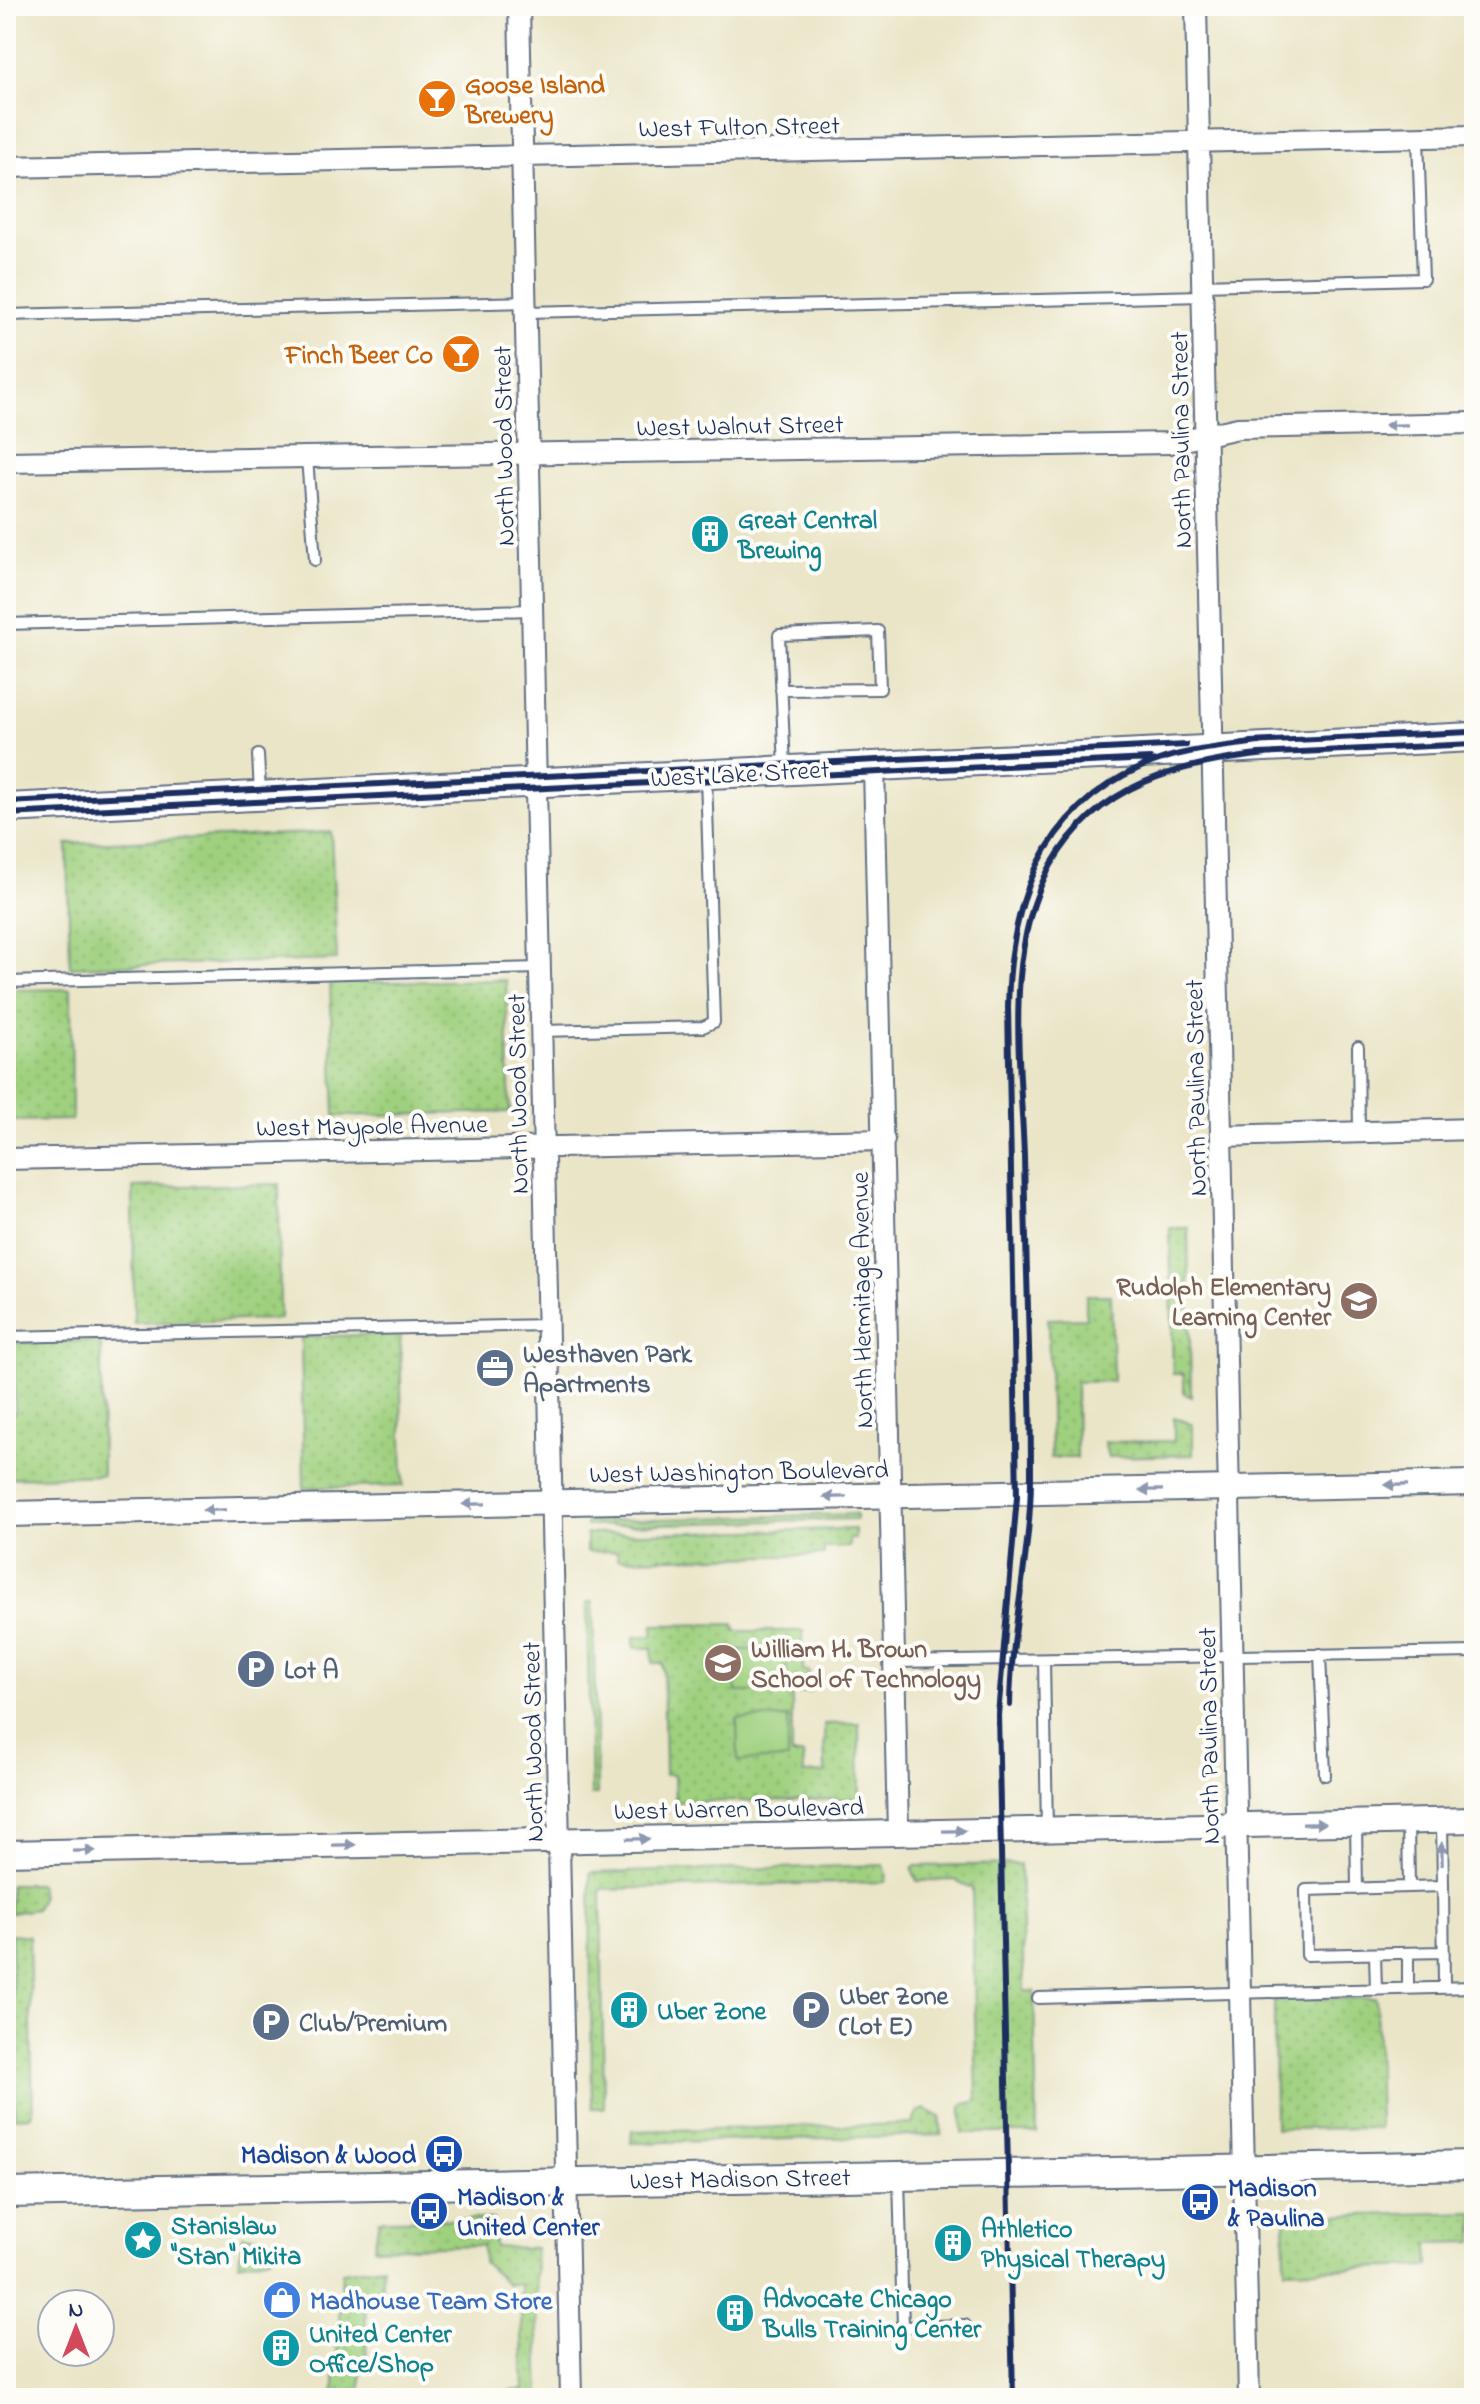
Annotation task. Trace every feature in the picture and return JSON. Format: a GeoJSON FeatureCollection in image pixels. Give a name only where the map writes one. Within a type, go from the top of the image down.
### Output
{"type":"FeatureCollection","features":[{"type":"Feature","properties":{"kind":"main road","name":"West Lake Street"},"geometry":{"type":"LineString","coordinates":[[6,808],[1474,737]]}},
{"type":"Feature","properties":{"kind":"main road","name":"West Madison Street"},"geometry":{"type":"LineString","coordinates":[[6,2193],[1474,2165]]}},
{"type":"Feature","properties":{"kind":"street","name":"North Wood Street"},"geometry":{"type":"LineString","coordinates":[[519,6],[571,2398]]}},
{"type":"Feature","properties":{"kind":"street","name":"North Paulina Street"},"geometry":{"type":"LineString","coordinates":[[1196,6],[1249,2398]]}},
{"type":"Feature","properties":{"kind":"street","name":"West Fulton Street"},"geometry":{"type":"LineString","coordinates":[[6,167],[1474,136]]}},
{"type":"Feature","properties":{"kind":"street","name":"West Walnut Street"},"geometry":{"type":"LineString","coordinates":[[6,462],[1170,443],[1238,428],[1474,423]]}},
{"type":"Feature","properties":{"kind":"street","name":"North Hermitage Avenue"},"geometry":{"type":"LineString","coordinates":[[874,766],[898,1833]]}},
{"type":"Feature","properties":{"kind":"street"},"geometry":{"type":"LineString","coordinates":[[1222,1136],[1474,1129]]}},
{"type":"Feature","properties":{"kind":"street","name":"West Maypole Avenue"},"geometry":{"type":"LineString","coordinates":[[6,1159],[884,1140]]}},
{"type":"Feature","properties":{"kind":"street","name":"West Washington Boulevard"},"geometry":{"type":"LineString","coordinates":[[6,1514],[1474,1483]]}},
{"type":"Feature","properties":{"kind":"street","name":"West Warren Boulevard"},"geometry":{"type":"LineString","coordinates":[[6,1853],[1474,1820]]}},
{"type":"Feature","properties":{"kind":"lane"},"geometry":{"type":"LineString","coordinates":[[6,315],[526,307],[1202,291],[1423,279],[1418,138]]}},
{"type":"Feature","properties":{"kind":"lane"},"geometry":{"type":"LineString","coordinates":[[307,458],[315,560]]}},
{"type":"Feature","properties":{"kind":"lane"},"geometry":{"type":"LineString","coordinates":[[6,624],[532,610]]}},
{"type":"Feature","properties":{"kind":"lane"},"geometry":{"type":"LineString","coordinates":[[781,690],[880,689],[878,631],[779,635],[781,690],[785,771]]}},
{"type":"Feature","properties":{"kind":"lane"},"geometry":{"type":"LineString","coordinates":[[258,755],[260,796]]}},
{"type":"Feature","properties":{"kind":"lane"},"geometry":{"type":"LineString","coordinates":[[542,1031],[703,1027],[714,1022],[706,775]]}},
{"type":"Feature","properties":{"kind":"lane"},"geometry":{"type":"LineString","coordinates":[[6,982],[540,968]]}},
{"type":"Feature","properties":{"kind":"lane"},"geometry":{"type":"LineString","coordinates":[[1358,1047],[1359,1132]]}},
{"type":"Feature","properties":{"kind":"lane"},"geometry":{"type":"LineString","coordinates":[[6,1337],[548,1325]]}},
{"type":"Feature","properties":{"kind":"lane"},"geometry":{"type":"LineString","coordinates":[[895,1662],[1474,1652]]}},
{"type":"Feature","properties":{"kind":"lane"},"geometry":{"type":"LineString","coordinates":[[1320,1654],[1325,1775]]}},
{"type":"Feature","properties":{"kind":"lane"},"geometry":{"type":"LineString","coordinates":[[1044,1660],[1047,1830]]}},
{"type":"Feature","properties":{"kind":"lane"},"geometry":{"type":"LineString","coordinates":[[1408,1821],[1409,1887]]}},
{"type":"Feature","properties":{"kind":"lane"},"geometry":{"type":"LineString","coordinates":[[1442,1821],[1444,1987]]}},
{"type":"Feature","properties":{"kind":"lane"},"geometry":{"type":"LineString","coordinates":[[1356,1823],[1357,1889]]}},
{"type":"Feature","properties":{"kind":"lane"},"geometry":{"type":"LineString","coordinates":[[1443,1886],[1306,1890],[1307,1955],[1443,1952]]}},
{"type":"Feature","properties":{"kind":"lane"},"geometry":{"type":"LineString","coordinates":[[1408,1953],[1408,1988]]}},
{"type":"Feature","properties":{"kind":"lane"},"geometry":{"type":"LineString","coordinates":[[1375,1954],[1376,1990]]}},
{"type":"Feature","properties":{"kind":"lane"},"geometry":{"type":"LineString","coordinates":[[1038,1998],[1474,1987]]}},
{"type":"Feature","properties":{"kind":"lane"},"geometry":{"type":"LineString","coordinates":[[899,2175],[903,2327],[965,2325]]}},
{"type":"Feature","properties":{"kind":"green space"},"geometry":{"type":"Polygon","coordinates":[[[331,832],[337,960],[70,967],[67,844],[331,832]]]}},
{"type":"Feature","properties":{"kind":"green space"},"geometry":{"type":"Polygon","coordinates":[[[506,980],[510,1112],[335,1116],[330,983],[506,980]]]}},
{"type":"Feature","properties":{"kind":"green space"},"geometry":{"type":"Polygon","coordinates":[[[71,989],[72,1120],[6,1121],[6,990],[71,989]]]}},
{"type":"Feature","properties":{"kind":"green space"},"geometry":{"type":"Polygon","coordinates":[[[279,1184],[280,1319],[134,1323],[133,1187],[279,1184]]]}},
{"type":"Feature","properties":{"kind":"green space"},"geometry":{"type":"Polygon","coordinates":[[[1170,1228],[1188,1228],[1191,1397],[1184,1393],[1184,1374],[1173,1374],[1170,1228]]]}},
{"type":"Feature","properties":{"kind":"green space"},"geometry":{"type":"Polygon","coordinates":[[[1086,1295],[1111,1295],[1113,1381],[1076,1382],[1077,1458],[1051,1458],[1048,1319],[1086,1318],[1086,1295]]]}},
{"type":"Feature","properties":{"kind":"green space"},"geometry":{"type":"Polygon","coordinates":[[[400,1334],[403,1486],[304,1488],[301,1337],[400,1334]]]}},
{"type":"Feature","properties":{"kind":"green space"},"geometry":{"type":"Polygon","coordinates":[[[101,1341],[102,1475],[6,1478],[6,1413],[15,1413],[13,1343],[101,1341]]]}},
{"type":"Feature","properties":{"kind":"green space"},"geometry":{"type":"Polygon","coordinates":[[[1174,1417],[1193,1425],[1193,1455],[1108,1457],[1104,1442],[1174,1441],[1174,1417]]]}},
{"type":"Feature","properties":{"kind":"green space"},"geometry":{"type":"Polygon","coordinates":[[[856,1514],[856,1519],[586,1526],[586,1521],[856,1514]]]}},
{"type":"Feature","properties":{"kind":"green space"},"geometry":{"type":"Polygon","coordinates":[[[855,1529],[855,1539],[849,1539],[849,1547],[824,1547],[824,1555],[618,1559],[617,1551],[586,1552],[586,1534],[855,1529]]]}},
{"type":"Feature","properties":{"kind":"green space"},"geometry":{"type":"Polygon","coordinates":[[[587,1602],[593,1602],[597,1795],[591,1795],[587,1602]]]}},
{"type":"Feature","properties":{"kind":"green space"},"geometry":{"type":"Polygon","coordinates":[[[734,1624],[735,1631],[803,1631],[803,1671],[809,1671],[810,1692],[792,1693],[792,1755],[803,1755],[804,1774],[825,1773],[824,1724],[859,1723],[860,1799],[675,1802],[674,1775],[665,1775],[663,1663],[653,1663],[652,1648],[634,1648],[634,1637],[653,1636],[653,1625],[734,1624]]]}},
{"type":"Feature","properties":{"kind":"green space"},"geometry":{"type":"Polygon","coordinates":[[[735,1650],[786,1650],[786,1691],[736,1692],[735,1650]]]}},
{"type":"Feature","properties":{"kind":"green space"},"geometry":{"type":"Polygon","coordinates":[[[788,1718],[788,1759],[738,1761],[737,1719],[788,1718]]]}},
{"type":"Feature","properties":{"kind":"green space"},"geometry":{"type":"Polygon","coordinates":[[[1020,1864],[1024,1991],[1034,1991],[1037,2133],[962,2133],[962,2105],[977,2101],[972,1888],[955,1880],[917,1881],[912,1869],[915,1866],[1020,1864]]]}},
{"type":"Feature","properties":{"kind":"green space"},"geometry":{"type":"Polygon","coordinates":[[[884,1865],[887,1875],[885,1882],[601,1889],[604,2108],[592,2108],[590,1873],[884,1865]]]}},
{"type":"Feature","properties":{"kind":"green space"},"geometry":{"type":"Polygon","coordinates":[[[10,1884],[39,1884],[41,1898],[36,1909],[10,1913],[10,1884]]]}},
{"type":"Feature","properties":{"kind":"green space"},"geometry":{"type":"Polygon","coordinates":[[[11,1934],[29,1936],[33,2111],[30,2116],[15,2117],[11,1934]]]}},
{"type":"Feature","properties":{"kind":"green space"},"geometry":{"type":"Polygon","coordinates":[[[1376,1998],[1379,2128],[1275,2129],[1274,2000],[1376,1998]]]}},
{"type":"Feature","properties":{"kind":"green space"},"geometry":{"type":"Polygon","coordinates":[[[925,2109],[940,2117],[942,2135],[631,2143],[632,2131],[912,2124],[918,2112],[925,2109]]]}},
{"type":"Feature","properties":{"kind":"green space"},"geometry":{"type":"Polygon","coordinates":[[[1474,2212],[1474,2242],[1429,2243],[1429,2266],[1285,2270],[1284,2217],[1474,2212]]]}},
{"type":"Feature","properties":{"kind":"green space"},"geometry":{"type":"Polygon","coordinates":[[[494,2219],[495,2247],[535,2248],[540,2398],[510,2398],[510,2390],[524,2390],[520,2284],[507,2284],[483,2262],[482,2245],[374,2248],[379,2220],[494,2219]]]}},
{"type":"Feature","properties":{"kind":"green space"},"geometry":{"type":"Polygon","coordinates":[[[242,2235],[268,2237],[272,2257],[239,2263],[242,2235]]]}},
{"type":"Feature","properties":{"kind":"green space"},"geometry":{"type":"Polygon","coordinates":[[[383,2266],[381,2295],[365,2295],[367,2366],[361,2367],[361,2398],[334,2398],[342,2272],[383,2266]]]}},
{"type":"Feature","properties":{"kind":"railway"},"geometry":{"type":"LineString","coordinates":[[1250,742],[1470,732]]}},
{"type":"Feature","properties":{"kind":"railway"},"geometry":{"type":"LineString","coordinates":[[1013,2398],[998,1715],[1017,1497],[1008,1007],[1015,933],[1037,865],[1055,835],[1078,809],[1106,786],[1141,767],[1170,757],[1260,742]]}},
{"type":"Feature","properties":{"kind":"railway"},"geometry":{"type":"LineString","coordinates":[[1258,754],[1474,744]]}},
{"type":"Feature","properties":{"kind":"railway"},"geometry":{"type":"LineString","coordinates":[[6,802],[1186,745]]}},
{"type":"Feature","properties":{"kind":"railway"},"geometry":{"type":"LineString","coordinates":[[1010,1705],[1031,1476],[1018,1008],[1026,933],[1036,898],[1051,865],[1070,837],[1092,814],[1117,796],[1172,772],[1266,754]]}},
{"type":"Feature","properties":{"kind":"railway"},"geometry":{"type":"LineString","coordinates":[[6,814],[1150,759]]}},
{"type":"Feature","properties":{"kind":"place","name":"Goose Island Brewery"},"geometry":{"type":"Point","coordinates":[437,99]}},
{"type":"Feature","properties":{"kind":"place","name":"Finch Beer Co"},"geometry":{"type":"Point","coordinates":[461,354]}},
{"type":"Feature","properties":{"kind":"place","name":"Great Central Brewing"},"geometry":{"type":"Point","coordinates":[710,534]}},
{"type":"Feature","properties":{"kind":"place","name":"Rudolph Elementary Learning Center"},"geometry":{"type":"Point","coordinates":[1359,1301]}},
{"type":"Feature","properties":{"kind":"place","name":"Westhaven Park Apartments"},"geometry":{"type":"Point","coordinates":[495,1368]}},
{"type":"Feature","properties":{"kind":"place","name":"William H. Brown School of Technology"},"geometry":{"type":"Point","coordinates":[723,1663]}},
{"type":"Feature","properties":{"kind":"place","name":"Lot A"},"geometry":{"type":"Point","coordinates":[256,1669]}},
{"type":"Feature","properties":{"kind":"place","name":"Uber Zone"},"geometry":{"type":"Point","coordinates":[629,2010]}},
{"type":"Feature","properties":{"kind":"place","name":"Uber Zone (Lot E)"},"geometry":{"type":"Point","coordinates":[811,2010]}},
{"type":"Feature","properties":{"kind":"place","name":"Club/Premium"},"geometry":{"type":"Point","coordinates":[271,2022]}},
{"type":"Feature","properties":{"kind":"place","name":"Madison & Wood"},"geometry":{"type":"Point","coordinates":[444,2154]}},
{"type":"Feature","properties":{"kind":"place","name":"Madison & Paulina"},"geometry":{"type":"Point","coordinates":[1200,2202]}},
{"type":"Feature","properties":{"kind":"place","name":"Madison & United Center"},"geometry":{"type":"Point","coordinates":[429,2211]}},
{"type":"Feature","properties":{"kind":"place","name":"Stanislaw \"Stan\" Mikita"},"geometry":{"type":"Point","coordinates":[143,2240]}},
{"type":"Feature","properties":{"kind":"place","name":"Athletico Physical Therapy"},"geometry":{"type":"Point","coordinates":[953,2243]}},
{"type":"Feature","properties":{"kind":"place","name":"Madhouse Team Store"},"geometry":{"type":"Point","coordinates":[282,2300]}},
{"type":"Feature","properties":{"kind":"place","name":"Advocate Chicago Bulls Training Center"},"geometry":{"type":"Point","coordinates":[735,2313]}},
{"type":"Feature","properties":{"kind":"place","name":"United Center Office/Shop"},"geometry":{"type":"Point","coordinates":[281,2348]}}]}
